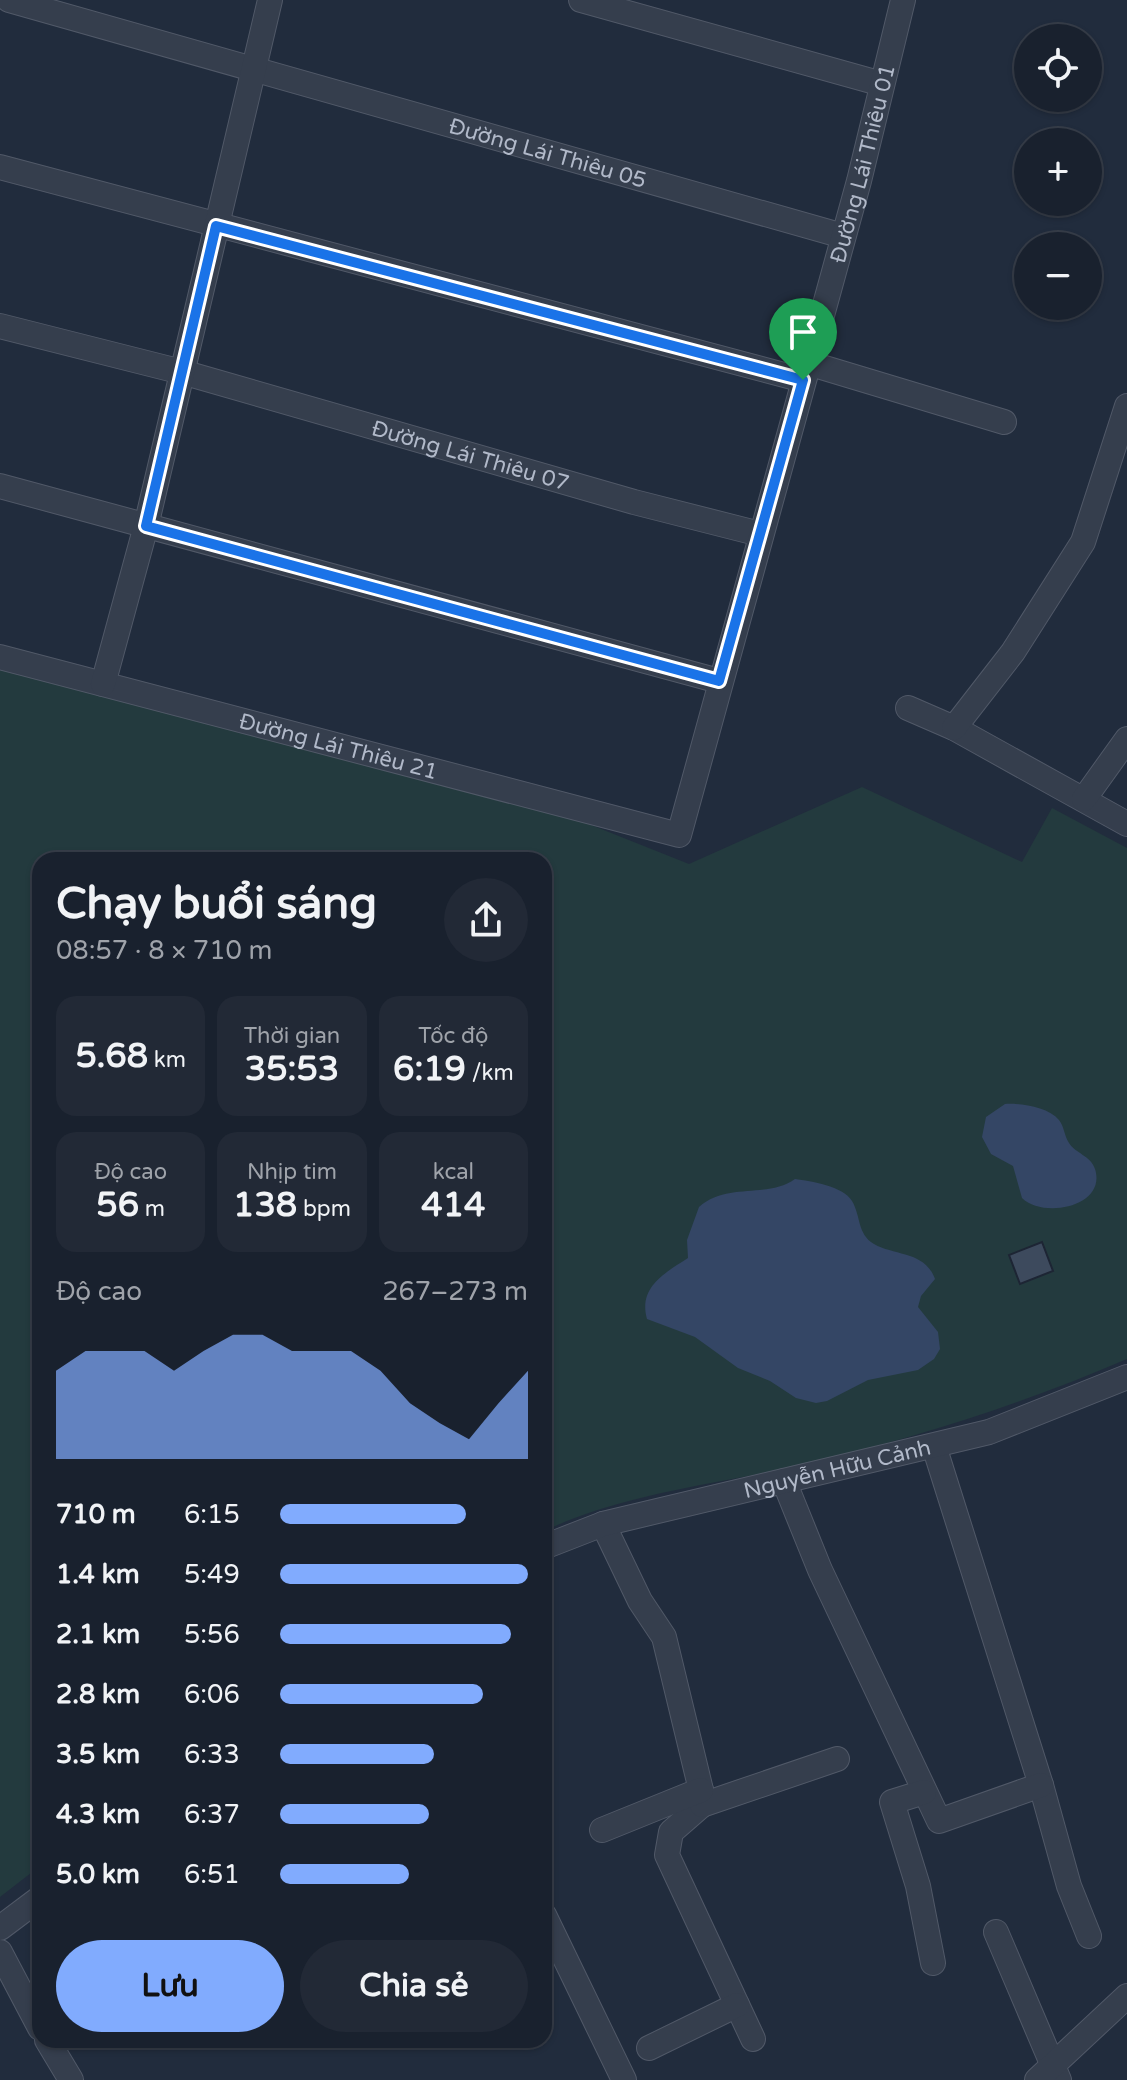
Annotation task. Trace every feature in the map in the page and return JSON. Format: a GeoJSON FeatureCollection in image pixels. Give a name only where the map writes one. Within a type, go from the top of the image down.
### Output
{"type":"FeatureCollection","features":[{"type":"Feature","properties":{"kind":"street","name":"Đường Lái Thiêu 05"},"geometry":{"type":"LineString","coordinates":[[9,0],[843,236]]}},
{"type":"Feature","properties":{"kind":"street"},"geometry":{"type":"LineString","coordinates":[[103,684],[146,526],[270,0]]}},
{"type":"Feature","properties":{"kind":"street"},"geometry":{"type":"LineString","coordinates":[[581,0],[882,84]]}},
{"type":"Feature","properties":{"kind":"street","name":"Đường Lái Thiêu 01"},"geometry":{"type":"LineString","coordinates":[[679,835],[843,236],[903,0]]}},
{"type":"Feature","properties":{"kind":"street"},"geometry":{"type":"LineString","coordinates":[[0,167],[216,226],[1004,422]]}},
{"type":"Feature","properties":{"kind":"street","name":"Đường Lái Thiêu 07"},"geometry":{"type":"LineString","coordinates":[[0,326],[182,372],[634,502],[760,534]]}},
{"type":"Feature","properties":{"kind":"street"},"geometry":{"type":"LineString","coordinates":[[954,728],[1013,652],[1083,542],[1127,406]]}},
{"type":"Feature","properties":{"kind":"street"},"geometry":{"type":"LineString","coordinates":[[0,486],[719,681]]}},
{"type":"Feature","properties":{"kind":"street","name":"Đường Lái Thiêu 21"},"geometry":{"type":"LineString","coordinates":[[0,657],[679,835]]}},
{"type":"Feature","properties":{"kind":"street"},"geometry":{"type":"LineString","coordinates":[[908,708],[954,728],[1127,824]]}},
{"type":"Feature","properties":{"kind":"street"},"geometry":{"type":"LineString","coordinates":[[1084,799],[1127,739]]}},
{"type":"Feature","properties":{"kind":"street","name":"Nguyễn Hữu Cảnh"},"geometry":{"type":"LineString","coordinates":[[552,1544],[603,1524],[1008,1426],[1127,1377]]}},
{"type":"Feature","properties":{"kind":"street"},"geometry":{"type":"LineString","coordinates":[[934,1446],[1041,1785],[1069,1886],[1089,1936]]}},
{"type":"Feature","properties":{"kind":"street"},"geometry":{"type":"LineString","coordinates":[[784,1481],[820,1570],[939,1821],[1041,1785]]}},
{"type":"Feature","properties":{"kind":"street"},"geometry":{"type":"LineString","coordinates":[[603,1524],[640,1601],[664,1637],[702,1798]]}},
{"type":"Feature","properties":{"kind":"street"},"geometry":{"type":"LineString","coordinates":[[602,1830],[837,1759]]}},
{"type":"Feature","properties":{"kind":"street"},"geometry":{"type":"LineString","coordinates":[[924,1792],[892,1802],[918,1886],[933,1963]]}},
{"type":"Feature","properties":{"kind":"street"},"geometry":{"type":"LineString","coordinates":[[702,1798],[671,1832],[667,1855],[753,2039]]}},
{"type":"Feature","properties":{"kind":"street"},"geometry":{"type":"LineString","coordinates":[[0,1928],[32,1904]]}},
{"type":"Feature","properties":{"kind":"street"},"geometry":{"type":"LineString","coordinates":[[552,1932],[624,2080]]}},
{"type":"Feature","properties":{"kind":"street"},"geometry":{"type":"LineString","coordinates":[[996,1932],[1049,2075],[1127,1996]]}},
{"type":"Feature","properties":{"kind":"street"},"geometry":{"type":"LineString","coordinates":[[0,1952],[32,2013]]}},
{"type":"Feature","properties":{"kind":"street"},"geometry":{"type":"LineString","coordinates":[[649,2048],[737,2005]]}},
{"type":"Feature","properties":{"kind":"street"},"geometry":{"type":"LineString","coordinates":[[52,2048],[71,2080]]}},
{"type":"Feature","properties":{"kind":"green space"},"geometry":{"type":"Polygon","coordinates":[[[0,667],[571,817],[689,864],[862,787],[1022,862],[1052,808],[1127,848],[1127,1359],[1005,1406],[923,1433],[797,1466],[605,1507],[552,1528],[552,852],[32,852],[32,1872],[0,1897],[0,667]]]}},
{"type":"Feature","properties":{"kind":"water"},"geometry":{"type":"Polygon","coordinates":[[[1005,1104],[1034,1107],[1059,1120],[1069,1143],[1095,1169],[1096,1182],[1092,1193],[1071,1206],[1057,1208],[1044,1208],[1022,1198],[1013,1166],[991,1154],[982,1137],[986,1117],[1005,1104]]]}},
{"type":"Feature","properties":{"kind":"water"},"geometry":{"type":"Polygon","coordinates":[[[795,1179],[826,1185],[848,1196],[869,1240],[882,1248],[917,1259],[930,1270],[935,1279],[921,1296],[918,1307],[938,1332],[940,1349],[934,1359],[918,1370],[868,1380],[827,1401],[816,1403],[796,1398],[770,1381],[738,1368],[695,1337],[647,1319],[646,1298],[650,1290],[663,1275],[688,1258],[687,1240],[699,1207],[722,1195],[772,1188],[795,1179]]]}},
{"type":"Feature","properties":{"kind":"building"},"geometry":{"type":"Polygon","coordinates":[[[1042,1242],[1053,1271],[1020,1284],[1009,1255],[1042,1242]]]}},
{"type":"Feature","properties":{"kind":"route"},"geometry":{"type":"LineString","coordinates":[[216,226],[803,380],[719,681],[146,526],[216,226]]}}]}
